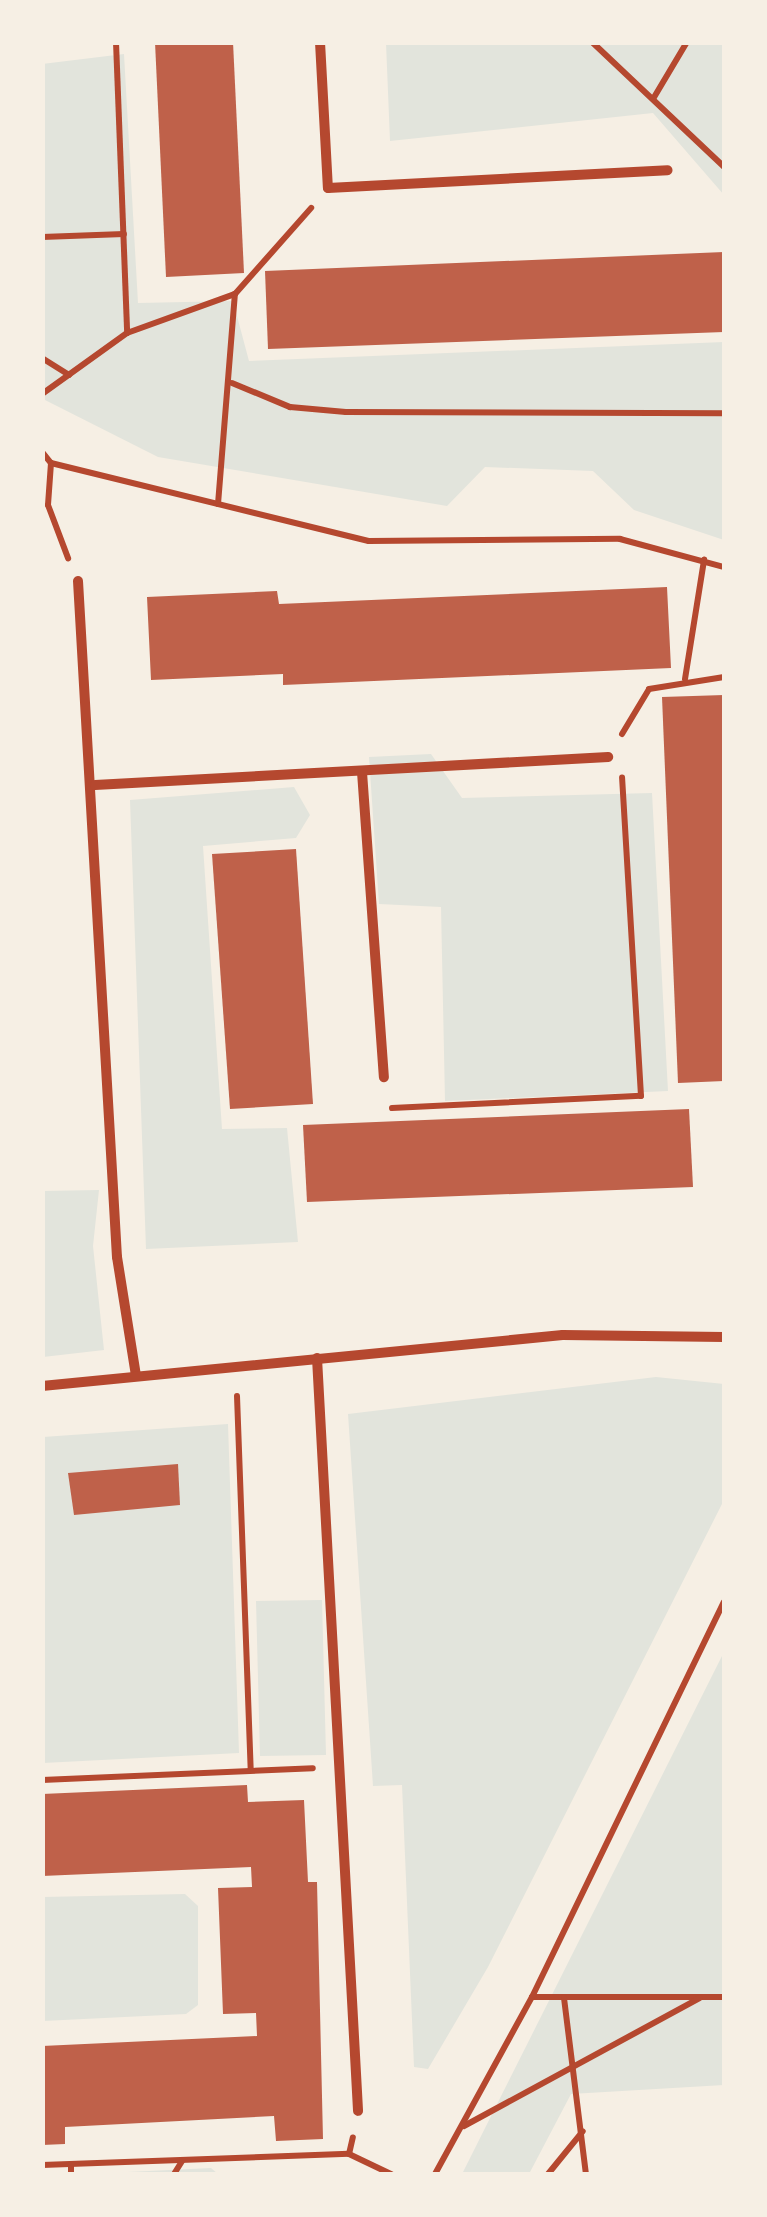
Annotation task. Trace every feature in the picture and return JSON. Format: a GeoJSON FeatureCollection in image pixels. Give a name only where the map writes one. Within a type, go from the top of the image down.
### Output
{"type":"FeatureCollection","features":[{"type":"Feature","properties":{"kind":"street"},"geometry":{"type":"LineString","coordinates":[[320,42],[328,188],[668,170]]}},
{"type":"Feature","properties":{"kind":"street"},"geometry":{"type":"LineString","coordinates":[[78,582],[95,785],[117,1257],[136,1375]]}},
{"type":"Feature","properties":{"kind":"street"},"geometry":{"type":"LineString","coordinates":[[95,785],[608,757]]}},
{"type":"Feature","properties":{"kind":"street"},"geometry":{"type":"LineString","coordinates":[[362,772],[384,1077]]}},
{"type":"Feature","properties":{"kind":"street"},"geometry":{"type":"LineString","coordinates":[[42,1386],[562,1335],[724,1337]]}},
{"type":"Feature","properties":{"kind":"street"},"geometry":{"type":"LineString","coordinates":[[317,1358],[344,1768],[358,2112]]}},
{"type":"Feature","properties":{"kind":"path"},"geometry":{"type":"LineString","coordinates":[[116,42],[128,333]]}},
{"type":"Feature","properties":{"kind":"path"},"geometry":{"type":"LineString","coordinates":[[592,42],[724,167]]}},
{"type":"Feature","properties":{"kind":"path"},"geometry":{"type":"LineString","coordinates":[[653,99],[687,42]]}},
{"type":"Feature","properties":{"kind":"path"},"geometry":{"type":"LineString","coordinates":[[42,394],[128,333],[235,294],[328,188]]}},
{"type":"Feature","properties":{"kind":"path"},"geometry":{"type":"LineString","coordinates":[[42,237],[124,234]]}},
{"type":"Feature","properties":{"kind":"path"},"geometry":{"type":"LineString","coordinates":[[218,504],[232,382],[235,294]]}},
{"type":"Feature","properties":{"kind":"path"},"geometry":{"type":"LineString","coordinates":[[42,358],[69,375]]}},
{"type":"Feature","properties":{"kind":"path"},"geometry":{"type":"LineString","coordinates":[[232,382],[290,407],[346,412],[724,413]]}},
{"type":"Feature","properties":{"kind":"path"},"geometry":{"type":"LineString","coordinates":[[42,452],[50,463],[370,542],[620,539],[724,566]]}},
{"type":"Feature","properties":{"kind":"path"},"geometry":{"type":"LineString","coordinates":[[50,463],[45,505],[78,582]]}},
{"type":"Feature","properties":{"kind":"path"},"geometry":{"type":"LineString","coordinates":[[685,679],[704,560]]}},
{"type":"Feature","properties":{"kind":"path"},"geometry":{"type":"LineString","coordinates":[[608,757],[649,689],[685,679],[724,678]]}},
{"type":"Feature","properties":{"kind":"path"},"geometry":{"type":"LineString","coordinates":[[384,1077],[386,1108],[642,1096],[620,737]]}},
{"type":"Feature","properties":{"kind":"path"},"geometry":{"type":"LineString","coordinates":[[236,1369],[251,1769]]}},
{"type":"Feature","properties":{"kind":"path"},"geometry":{"type":"LineString","coordinates":[[434,2174],[532,1998],[724,1602]]}},
{"type":"Feature","properties":{"kind":"path"},"geometry":{"type":"LineString","coordinates":[[42,1780],[344,1768]]}},
{"type":"Feature","properties":{"kind":"path"},"geometry":{"type":"LineString","coordinates":[[532,1998],[724,1998]]}},
{"type":"Feature","properties":{"kind":"path"},"geometry":{"type":"LineString","coordinates":[[564,1998],[577,2061],[586,2174]]}},
{"type":"Feature","properties":{"kind":"path"},"geometry":{"type":"LineString","coordinates":[[462,2126],[700,1998]]}},
{"type":"Feature","properties":{"kind":"path"},"geometry":{"type":"LineString","coordinates":[[349,2154],[358,2112]]}},
{"type":"Feature","properties":{"kind":"path"},"geometry":{"type":"LineString","coordinates":[[548,2174],[584,2130]]}},
{"type":"Feature","properties":{"kind":"path"},"geometry":{"type":"LineString","coordinates":[[42,2164],[349,2154],[392,2174]]}},
{"type":"Feature","properties":{"kind":"path"},"geometry":{"type":"LineString","coordinates":[[174,2174],[183,2160]]}},
{"type":"Feature","properties":{"kind":"path"},"geometry":{"type":"LineString","coordinates":[[71,2164],[72,2174]]}},
{"type":"Feature","properties":{"kind":"shaded area"},"geometry":{"type":"Polygon","coordinates":[[[386,43],[724,43],[724,195],[653,113],[390,141],[386,43]]]}},
{"type":"Feature","properties":{"kind":"shaded area"},"geometry":{"type":"Polygon","coordinates":[[[124,54],[138,303],[233,301],[249,361],[724,342],[724,540],[634,510],[593,471],[485,467],[447,506],[158,457],[43,399],[42,64],[124,54]]]}},
{"type":"Feature","properties":{"kind":"shaded area"},"geometry":{"type":"Polygon","coordinates":[[[431,754],[462,798],[652,793],[668,1091],[445,1101],[441,907],[379,904],[369,757],[431,754]]]}},
{"type":"Feature","properties":{"kind":"shaded area"},"geometry":{"type":"Polygon","coordinates":[[[294,787],[310,815],[296,838],[203,846],[222,1129],[287,1128],[298,1242],[146,1249],[130,800],[294,787]]]}},
{"type":"Feature","properties":{"kind":"shaded area"},"geometry":{"type":"Polygon","coordinates":[[[99,1190],[93,1246],[104,1350],[43,1357],[43,1191],[99,1190]]]}},
{"type":"Feature","properties":{"kind":"shaded area"},"geometry":{"type":"Polygon","coordinates":[[[656,1377],[724,1384],[724,1500],[488,1967],[428,2069],[414,2067],[402,1785],[373,1786],[348,1414],[656,1377]]]}},
{"type":"Feature","properties":{"kind":"shaded area"},"geometry":{"type":"Polygon","coordinates":[[[228,1424],[239,1753],[43,1763],[43,1437],[228,1424]]]}},
{"type":"Feature","properties":{"kind":"shaded area"},"geometry":{"type":"Polygon","coordinates":[[[322,1600],[326,1755],[260,1756],[256,1601],[322,1600]]]}},
{"type":"Feature","properties":{"kind":"shaded area"},"geometry":{"type":"Polygon","coordinates":[[[724,1652],[724,2085],[571,2094],[529,2174],[462,2174],[724,1652]]]}},
{"type":"Feature","properties":{"kind":"shaded area"},"geometry":{"type":"Polygon","coordinates":[[[185,1894],[198,1906],[198,2005],[186,2014],[43,2021],[43,1897],[185,1894]]]}},
{"type":"Feature","properties":{"kind":"shaded area"},"geometry":{"type":"Polygon","coordinates":[[[211,2168],[218,2174],[86,2174],[211,2168]]]}},
{"type":"Feature","properties":{"kind":"building"},"geometry":{"type":"Polygon","coordinates":[[[155,42],[233,42],[244,273],[166,277],[155,42]]]}},
{"type":"Feature","properties":{"kind":"building"},"geometry":{"type":"Polygon","coordinates":[[[724,252],[724,332],[268,349],[265,271],[724,252]]]}},
{"type":"Feature","properties":{"kind":"building"},"geometry":{"type":"Polygon","coordinates":[[[667,587],[671,668],[283,685],[283,674],[151,680],[147,597],[277,591],[279,604],[667,587]]]}},
{"type":"Feature","properties":{"kind":"building"},"geometry":{"type":"Polygon","coordinates":[[[724,695],[724,1081],[678,1083],[662,697],[724,695]]]}},
{"type":"Feature","properties":{"kind":"building"},"geometry":{"type":"Polygon","coordinates":[[[296,849],[313,1104],[230,1109],[212,854],[296,849]]]}},
{"type":"Feature","properties":{"kind":"building"},"geometry":{"type":"Polygon","coordinates":[[[689,1109],[693,1187],[307,1202],[303,1125],[689,1109]]]}},
{"type":"Feature","properties":{"kind":"building"},"geometry":{"type":"Polygon","coordinates":[[[178,1464],[180,1505],[74,1515],[68,1473],[178,1464]]]}},
{"type":"Feature","properties":{"kind":"building"},"geometry":{"type":"Polygon","coordinates":[[[247,1785],[248,1802],[304,1800],[308,1882],[317,1882],[323,2139],[276,2141],[274,2116],[65,2127],[65,2144],[42,2145],[42,2046],[257,2036],[256,2013],[223,2014],[218,1888],[252,1887],[251,1867],[42,1876],[42,1794],[247,1785]]]}}]}
